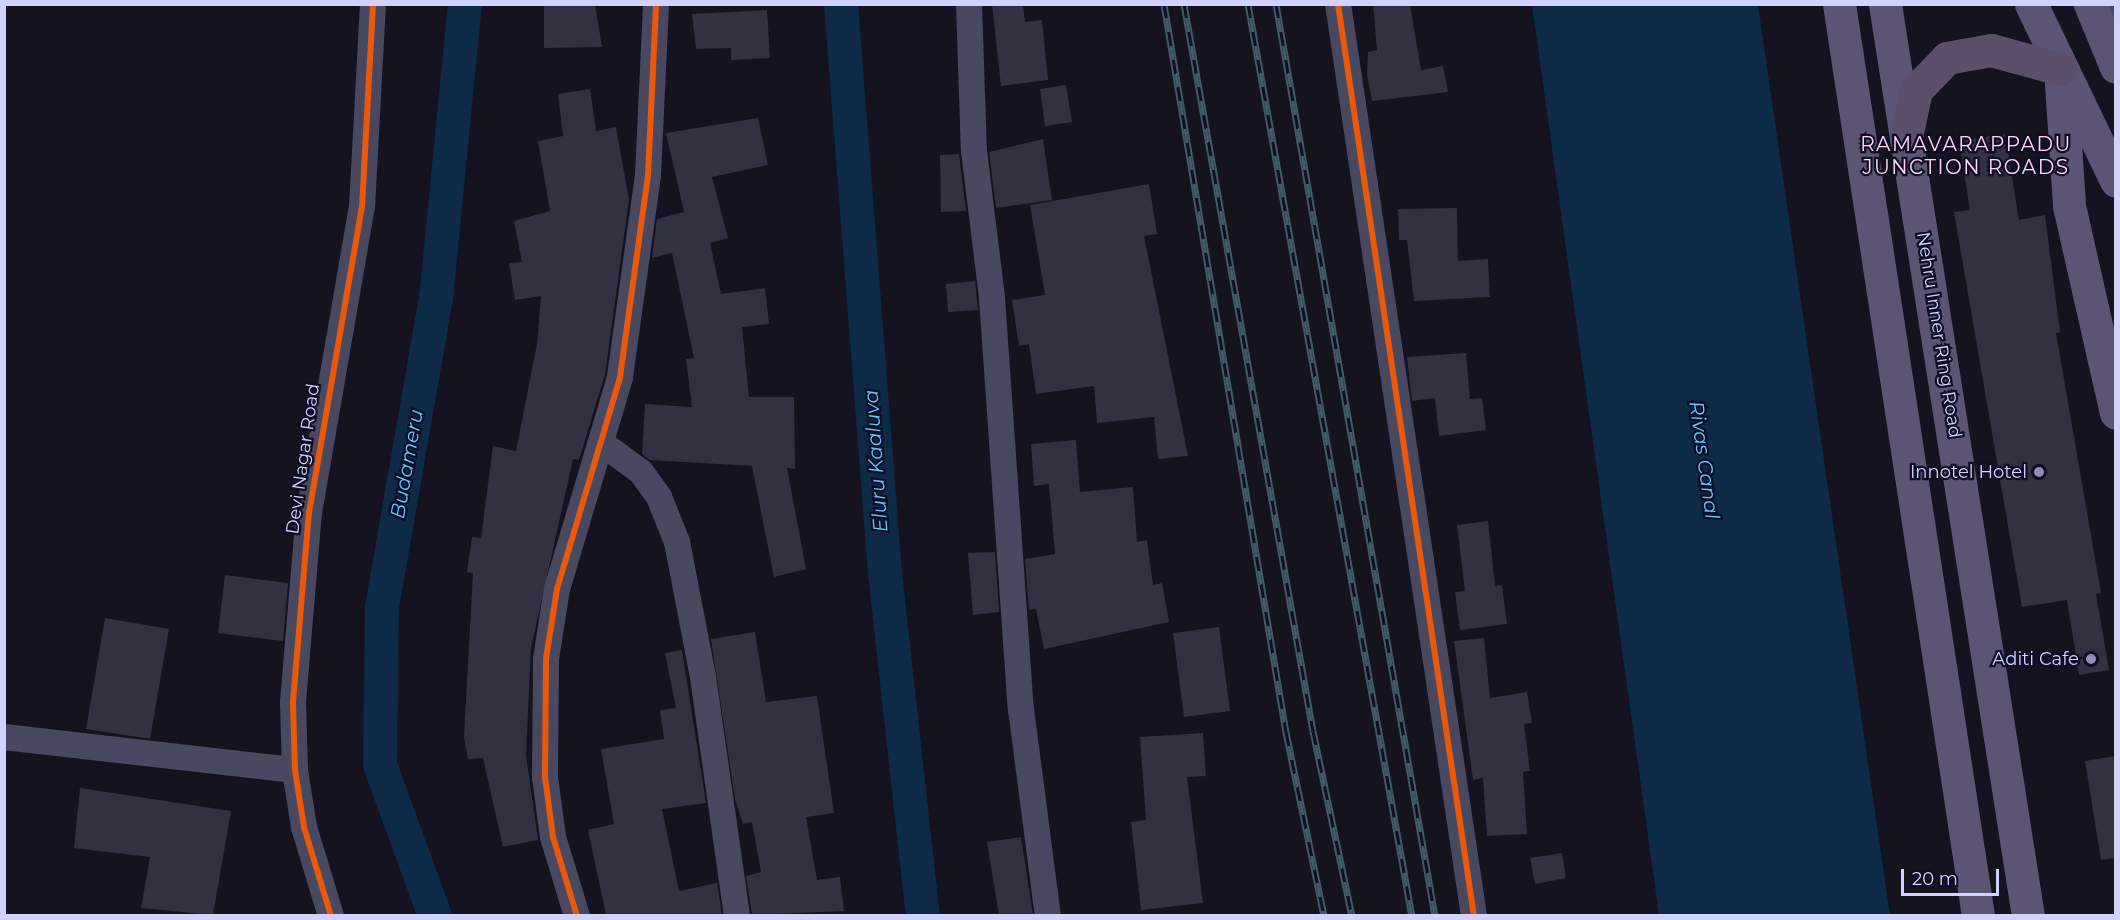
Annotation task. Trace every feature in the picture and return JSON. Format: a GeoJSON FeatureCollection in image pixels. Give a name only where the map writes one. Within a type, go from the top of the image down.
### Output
{"type":"FeatureCollection","features":[{"type":"Feature","properties":{"kind":"highway"},"geometry":{"type":"LineString","coordinates":[[1906,137],[1916,90],[1947,58],[1991,50],[2060,69]]}},
{"type":"Feature","properties":{"kind":"main road"},"geometry":{"type":"LineString","coordinates":[[1839,4],[1862,142],[1978,915]]}},
{"type":"Feature","properties":{"kind":"main road","name":"Nehru Inner Ring Road"},"geometry":{"type":"LineString","coordinates":[[1884,4],[1906,137],[1914,170],[2028,915]]}},
{"type":"Feature","properties":{"kind":"main road"},"geometry":{"type":"LineString","coordinates":[[2031,4],[2115,181]]}},
{"type":"Feature","properties":{"kind":"main road"},"geometry":{"type":"LineString","coordinates":[[2090,4],[2115,67]]}},
{"type":"Feature","properties":{"kind":"main road"},"geometry":{"type":"LineString","coordinates":[[2060,69],[2069,206],[2115,413]]}},
{"type":"Feature","properties":{"kind":"street","name":"Devi Nagar Road"},"geometry":{"type":"LineString","coordinates":[[330,915],[316,878],[295,770],[299,610],[312,490],[362,207],[373,4]]}},
{"type":"Feature","properties":{"kind":"street"},"geometry":{"type":"LineString","coordinates":[[577,915],[553,837],[545,777],[546,659],[557,589],[603,444],[636,281],[656,4]]}},
{"type":"Feature","properties":{"kind":"street"},"geometry":{"type":"LineString","coordinates":[[969,4],[974,151],[992,298],[1022,709],[1048,915]]}},
{"type":"Feature","properties":{"kind":"street"},"geometry":{"type":"LineString","coordinates":[[1338,4],[1474,915]]}},
{"type":"Feature","properties":{"kind":"street"},"geometry":{"type":"LineString","coordinates":[[2109,4],[2115,14]]}},
{"type":"Feature","properties":{"kind":"street"},"geometry":{"type":"LineString","coordinates":[[603,444],[641,472],[659,497],[677,542],[703,677],[737,915]]}},
{"type":"Feature","properties":{"kind":"street"},"geometry":{"type":"LineString","coordinates":[[4,736],[295,770]]}},
{"type":"Feature","properties":{"kind":"water","name":"Rivas Canal"},"geometry":{"type":"Polygon","coordinates":[[[1532,5],[1758,5],[1890,915],[1659,915],[1532,5]]]}},
{"type":"Feature","properties":{"kind":"building"},"geometry":{"type":"Polygon","coordinates":[[[595,4],[602,47],[544,48],[544,6],[595,4]]]}},
{"type":"Feature","properties":{"kind":"building"},"geometry":{"type":"Polygon","coordinates":[[[992,4],[1023,4],[1025,22],[1042,20],[1048,80],[1001,86],[992,4]]]}},
{"type":"Feature","properties":{"kind":"building"},"geometry":{"type":"Polygon","coordinates":[[[1373,4],[1410,4],[1421,70],[1443,66],[1448,92],[1372,101],[1367,74],[1368,52],[1377,50],[1373,4]]]}},
{"type":"Feature","properties":{"kind":"building"},"geometry":{"type":"Polygon","coordinates":[[[767,10],[770,58],[731,60],[731,48],[696,49],[692,14],[767,10]]]}},
{"type":"Feature","properties":{"kind":"building"},"geometry":{"type":"Polygon","coordinates":[[[1066,85],[1072,122],[1045,126],[1040,89],[1066,85]]]}},
{"type":"Feature","properties":{"kind":"building"},"geometry":{"type":"Polygon","coordinates":[[[590,89],[596,131],[616,127],[629,200],[605,374],[579,460],[573,459],[531,648],[526,755],[538,840],[503,847],[483,758],[468,759],[464,737],[473,573],[467,572],[472,537],[481,538],[493,446],[516,451],[537,344],[541,296],[515,300],[509,263],[522,262],[514,221],[550,211],[538,141],[563,136],[558,94],[590,89]]]}},
{"type":"Feature","properties":{"kind":"building"},"geometry":{"type":"Polygon","coordinates":[[[758,118],[768,165],[712,177],[728,238],[710,243],[721,294],[765,288],[769,324],[742,327],[749,397],[794,397],[795,469],[787,468],[806,569],[774,577],[752,466],[650,460],[642,454],[645,404],[692,407],[686,359],[694,358],[672,253],[652,258],[657,219],[684,212],[666,133],[758,118]]]}},
{"type":"Feature","properties":{"kind":"building"},"geometry":{"type":"Polygon","coordinates":[[[2005,134],[2019,220],[2045,215],[2060,332],[2056,333],[2101,593],[2096,594],[2109,670],[2079,675],[2067,600],[2022,607],[1954,212],[1970,210],[1959,141],[2005,134]]]}},
{"type":"Feature","properties":{"kind":"building"},"geometry":{"type":"Polygon","coordinates":[[[1043,139],[1052,200],[996,208],[989,152],[1043,139]]]}},
{"type":"Feature","properties":{"kind":"building"},"geometry":{"type":"Polygon","coordinates":[[[959,154],[966,211],[941,212],[940,155],[959,154]]]}},
{"type":"Feature","properties":{"kind":"building"},"geometry":{"type":"Polygon","coordinates":[[[1149,184],[1157,234],[1144,236],[1188,456],[1158,459],[1154,417],[1097,423],[1094,386],[1036,394],[1029,344],[1019,346],[1012,300],[1045,295],[1030,205],[1149,184]]]}},
{"type":"Feature","properties":{"kind":"building"},"geometry":{"type":"Polygon","coordinates":[[[1457,208],[1458,261],[1488,259],[1490,297],[1414,301],[1407,240],[1399,240],[1398,209],[1457,208]]]}},
{"type":"Feature","properties":{"kind":"building"},"geometry":{"type":"Polygon","coordinates":[[[975,281],[978,310],[948,312],[946,284],[975,281]]]}},
{"type":"Feature","properties":{"kind":"building"},"geometry":{"type":"Polygon","coordinates":[[[1466,353],[1470,399],[1482,398],[1486,430],[1439,436],[1435,398],[1412,401],[1407,357],[1466,353]]]}},
{"type":"Feature","properties":{"kind":"building"},"geometry":{"type":"Polygon","coordinates":[[[1076,440],[1080,492],[1133,487],[1137,542],[1147,540],[1153,585],[1162,583],[1169,622],[1044,649],[1036,609],[1029,610],[1025,559],[1055,554],[1049,484],[1034,486],[1031,444],[1076,440]]]}},
{"type":"Feature","properties":{"kind":"building"},"geometry":{"type":"Polygon","coordinates":[[[1488,521],[1495,586],[1502,585],[1507,624],[1460,630],[1455,592],[1465,591],[1457,525],[1488,521]]]}},
{"type":"Feature","properties":{"kind":"building"},"geometry":{"type":"Polygon","coordinates":[[[995,552],[999,612],[973,615],[968,553],[995,552]]]}},
{"type":"Feature","properties":{"kind":"building"},"geometry":{"type":"Polygon","coordinates":[[[225,575],[288,583],[283,641],[218,633],[225,575]]]}},
{"type":"Feature","properties":{"kind":"building"},"geometry":{"type":"Polygon","coordinates":[[[105,618],[169,629],[150,739],[86,729],[105,618]]]}},
{"type":"Feature","properties":{"kind":"building"},"geometry":{"type":"Polygon","coordinates":[[[1219,627],[1230,711],[1184,717],[1173,633],[1219,627]]]}},
{"type":"Feature","properties":{"kind":"building"},"geometry":{"type":"Polygon","coordinates":[[[755,632],[766,702],[817,696],[834,813],[806,817],[817,880],[840,877],[844,911],[752,915],[746,876],[761,872],[752,822],[743,824],[735,799],[711,639],[755,632]]]}},
{"type":"Feature","properties":{"kind":"building"},"geometry":{"type":"Polygon","coordinates":[[[1484,638],[1490,698],[1527,692],[1532,723],[1524,724],[1530,771],[1523,772],[1527,834],[1487,836],[1483,778],[1473,780],[1454,641],[1484,638]]]}},
{"type":"Feature","properties":{"kind":"building"},"geometry":{"type":"Polygon","coordinates":[[[682,650],[706,803],[662,809],[679,891],[717,883],[722,915],[606,915],[588,830],[614,824],[601,749],[664,739],[660,710],[676,708],[665,653],[682,650]]]}},
{"type":"Feature","properties":{"kind":"building"},"geometry":{"type":"Polygon","coordinates":[[[1203,733],[1206,776],[1187,777],[1203,903],[1141,910],[1131,822],[1146,820],[1140,737],[1203,733]]]}},
{"type":"Feature","properties":{"kind":"building"},"geometry":{"type":"Polygon","coordinates":[[[2115,756],[2115,858],[2101,860],[2085,761],[2115,756]]]}},
{"type":"Feature","properties":{"kind":"building"},"geometry":{"type":"Polygon","coordinates":[[[80,788],[231,811],[213,915],[141,908],[150,857],[74,848],[80,788]]]}},
{"type":"Feature","properties":{"kind":"building"},"geometry":{"type":"Polygon","coordinates":[[[1021,837],[1033,915],[999,915],[987,842],[1021,837]]]}},
{"type":"Feature","properties":{"kind":"building"},"geometry":{"type":"Polygon","coordinates":[[[1562,853],[1566,878],[1535,884],[1530,858],[1562,853]]]}},
{"type":"Feature","properties":{"kind":"waterway","name":"Budameru"},"geometry":{"type":"LineString","coordinates":[[435,916],[380,765],[382,607],[436,299],[465,4]]}},
{"type":"Feature","properties":{"kind":"waterway","name":"Eluru Kaaluva"},"geometry":{"type":"LineString","coordinates":[[841,4],[885,573],[923,916]]}},
{"type":"Feature","properties":{"kind":"railway"},"geometry":{"type":"LineString","coordinates":[[1164,4],[1286,732],[1324,916]]}},
{"type":"Feature","properties":{"kind":"railway"},"geometry":{"type":"LineString","coordinates":[[1184,4],[1313,731],[1352,916]]}},
{"type":"Feature","properties":{"kind":"railway"},"geometry":{"type":"LineString","coordinates":[[1248,4],[1412,916]]}},
{"type":"Feature","properties":{"kind":"railway"},"geometry":{"type":"LineString","coordinates":[[1276,4],[1435,916]]}},
{"type":"Feature","properties":{"kind":"cycle path"},"geometry":{"type":"LineString","coordinates":[[331,916],[304,827],[295,770],[293,702],[309,513],[362,207],[373,4]]}},
{"type":"Feature","properties":{"kind":"cycle path"},"geometry":{"type":"LineString","coordinates":[[577,916],[553,837],[545,777],[546,659],[557,589],[620,377],[648,175],[656,4]]}},
{"type":"Feature","properties":{"kind":"cycle path"},"geometry":{"type":"LineString","coordinates":[[1338,4],[1474,916]]}},
{"type":"Feature","properties":{"kind":"place","name":"Innotel Hotel"},"geometry":{"type":"Point","coordinates":[2039,472]}},
{"type":"Feature","properties":{"kind":"place","name":"Aditi Cafe"},"geometry":{"type":"Point","coordinates":[2091,659]}},
{"type":"Feature","properties":{"kind":"district","name":"RAMAVARAPPADU JUNCTION ROADS"},"geometry":{"type":"Point","coordinates":[1966,156]}}]}
